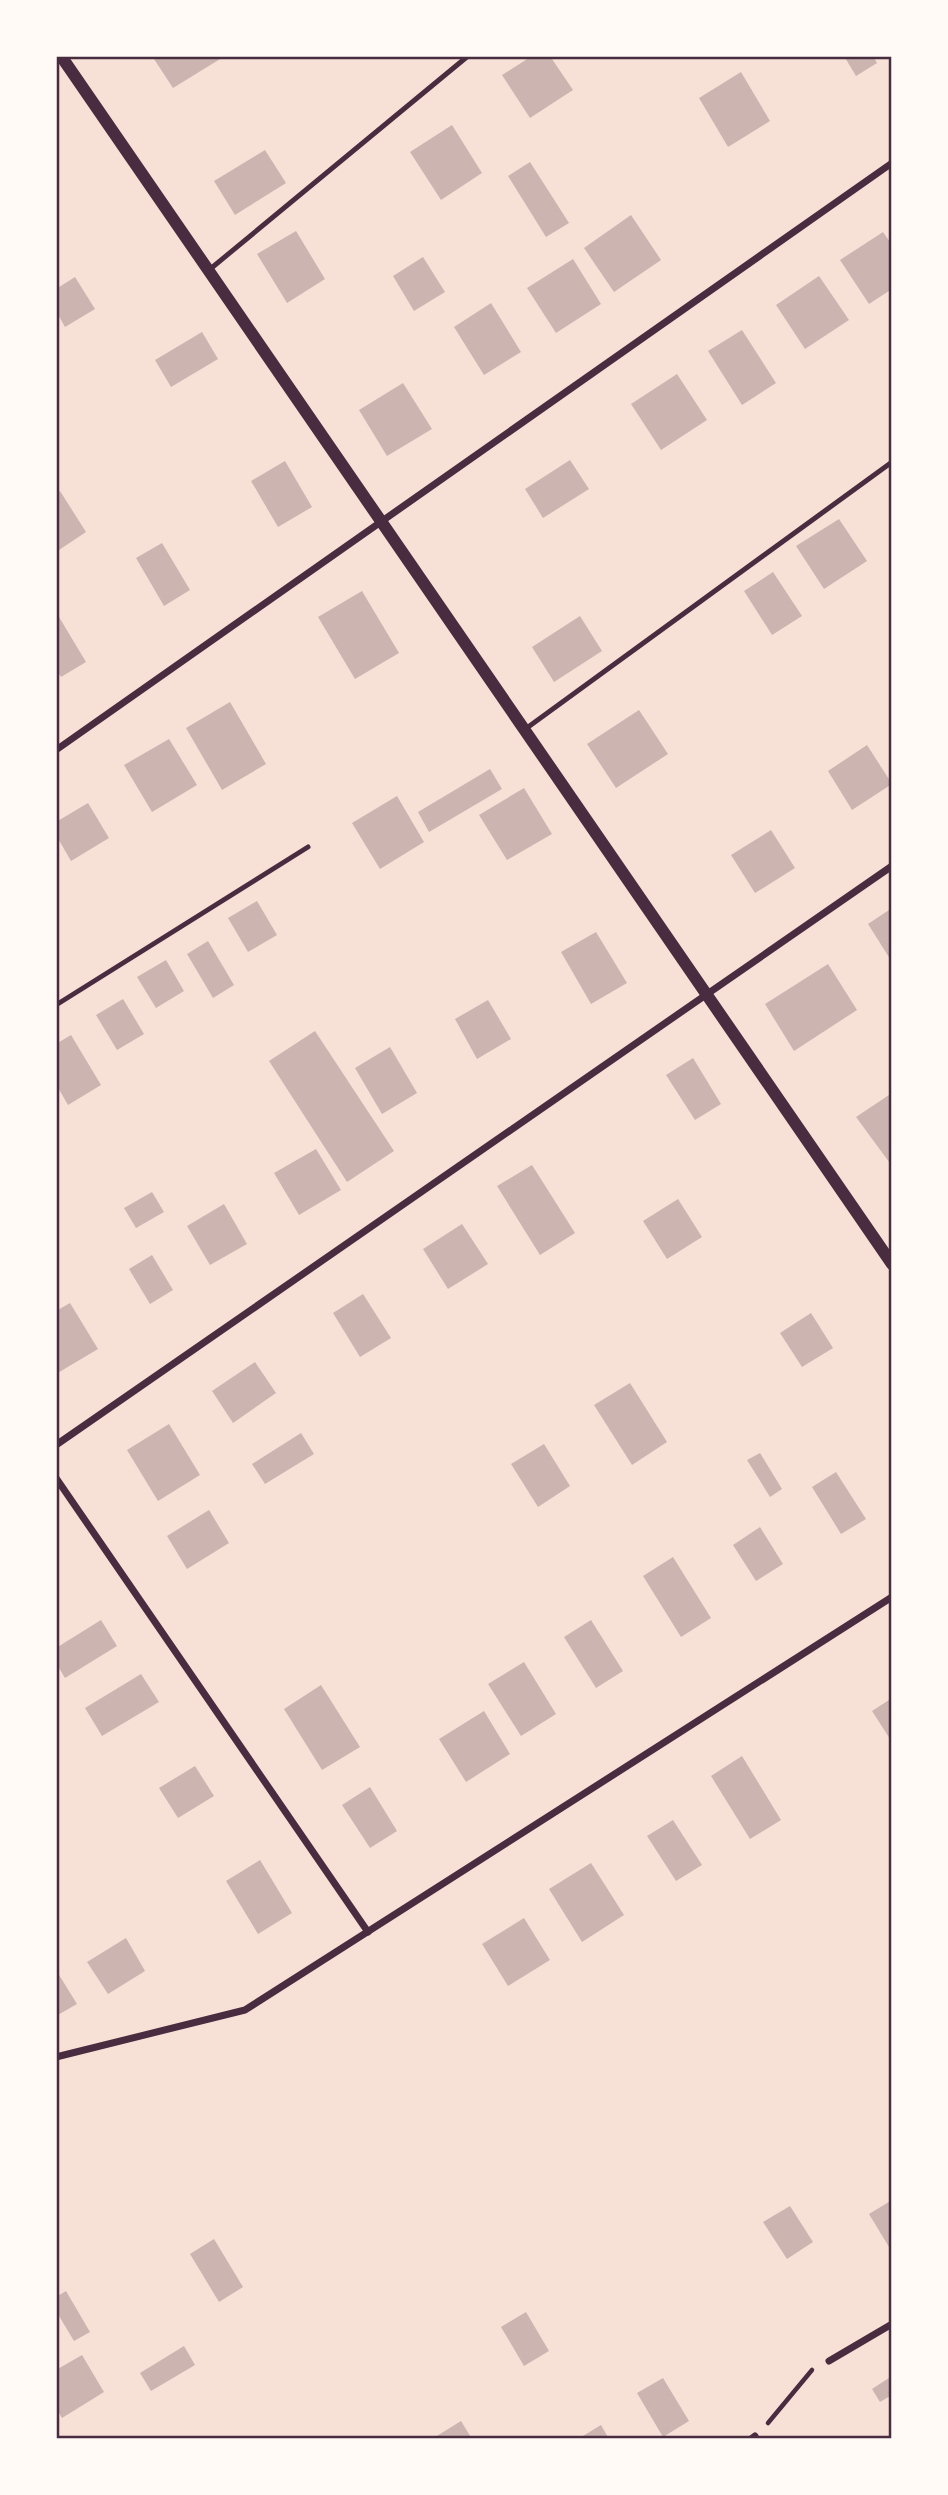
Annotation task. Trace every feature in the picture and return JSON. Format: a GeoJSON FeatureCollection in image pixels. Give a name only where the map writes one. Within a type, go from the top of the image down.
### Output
{"type":"FeatureCollection","features":[{"type":"Feature","properties":{"kind":"street"},"geometry":{"type":"LineString","coordinates":[[59,57],[892,1264]]}},
{"type":"Feature","properties":{"kind":"street"},"geometry":{"type":"LineString","coordinates":[[56,750],[892,163]]}},
{"type":"Feature","properties":{"kind":"street"},"geometry":{"type":"LineString","coordinates":[[56,1445],[892,866]]}},
{"type":"Feature","properties":{"kind":"street"},"geometry":{"type":"LineString","coordinates":[[56,1478],[368,1932]]}},
{"type":"Feature","properties":{"kind":"street"},"geometry":{"type":"LineString","coordinates":[[56,2057],[245,2010],[892,1597]]}},
{"type":"Feature","properties":{"kind":"street"},"geometry":{"type":"LineString","coordinates":[[829,2361],[892,2324]]}},
{"type":"Feature","properties":{"kind":"lane"},"geometry":{"type":"LineString","coordinates":[[208,271],[468,56]]}},
{"type":"Feature","properties":{"kind":"lane"},"geometry":{"type":"LineString","coordinates":[[524,730],[892,462]]}},
{"type":"Feature","properties":{"kind":"lane"},"geometry":{"type":"LineString","coordinates":[[56,1005],[309,847]]}},
{"type":"Feature","properties":{"kind":"path"},"geometry":{"type":"LineString","coordinates":[[778,2413],[819,2361]]}},
{"type":"Feature","properties":{"kind":"building"},"geometry":{"type":"Polygon","coordinates":[[[152,56],[225,56],[173,88],[152,56]]]}},
{"type":"Feature","properties":{"kind":"building"},"geometry":{"type":"Polygon","coordinates":[[[532,56],[550,56],[573,90],[530,118],[502,75],[532,56]]]}},
{"type":"Feature","properties":{"kind":"building"},"geometry":{"type":"Polygon","coordinates":[[[844,56],[873,56],[877,63],[856,76],[844,56]]]}},
{"type":"Feature","properties":{"kind":"building"},"geometry":{"type":"Polygon","coordinates":[[[741,72],[770,121],[728,147],[699,98],[741,72]]]}},
{"type":"Feature","properties":{"kind":"building"},"geometry":{"type":"Polygon","coordinates":[[[452,125],[482,173],[441,200],[410,152],[452,125]]]}},
{"type":"Feature","properties":{"kind":"building"},"geometry":{"type":"Polygon","coordinates":[[[265,150],[286,183],[235,215],[214,181],[265,150]]]}},
{"type":"Feature","properties":{"kind":"building"},"geometry":{"type":"Polygon","coordinates":[[[530,162],[569,223],[546,237],[508,176],[530,162]]]}},
{"type":"Feature","properties":{"kind":"building"},"geometry":{"type":"Polygon","coordinates":[[[631,215],[661,260],[614,292],[584,248],[631,215]]]}},
{"type":"Feature","properties":{"kind":"building"},"geometry":{"type":"Polygon","coordinates":[[[296,231],[325,279],[287,303],[257,254],[296,231]]]}},
{"type":"Feature","properties":{"kind":"building"},"geometry":{"type":"Polygon","coordinates":[[[883,232],[892,245],[892,289],[869,304],[840,260],[883,232]]]}},
{"type":"Feature","properties":{"kind":"building"},"geometry":{"type":"Polygon","coordinates":[[[423,257],[445,292],[414,311],[393,276],[423,257]]]}},
{"type":"Feature","properties":{"kind":"building"},"geometry":{"type":"Polygon","coordinates":[[[573,259],[601,304],[556,333],[527,288],[573,259]]]}},
{"type":"Feature","properties":{"kind":"building"},"geometry":{"type":"Polygon","coordinates":[[[819,276],[849,320],[805,349],[776,305],[819,276]]]}},
{"type":"Feature","properties":{"kind":"building"},"geometry":{"type":"Polygon","coordinates":[[[75,277],[95,309],[65,327],[56,311],[56,289],[75,277]]]}},
{"type":"Feature","properties":{"kind":"building"},"geometry":{"type":"Polygon","coordinates":[[[491,303],[521,352],[484,375],[454,327],[491,303]]]}},
{"type":"Feature","properties":{"kind":"building"},"geometry":{"type":"Polygon","coordinates":[[[742,330],[776,383],[742,405],[708,351],[742,330]]]}},
{"type":"Feature","properties":{"kind":"building"},"geometry":{"type":"Polygon","coordinates":[[[202,332],[218,359],[171,387],[155,360],[202,332]]]}},
{"type":"Feature","properties":{"kind":"building"},"geometry":{"type":"Polygon","coordinates":[[[677,374],[707,420],[661,450],[631,404],[677,374]]]}},
{"type":"Feature","properties":{"kind":"building"},"geometry":{"type":"Polygon","coordinates":[[[403,383],[432,429],[387,456],[359,410],[403,383]]]}},
{"type":"Feature","properties":{"kind":"building"},"geometry":{"type":"Polygon","coordinates":[[[570,460],[589,489],[543,518],[525,489],[570,460]]]}},
{"type":"Feature","properties":{"kind":"building"},"geometry":{"type":"Polygon","coordinates":[[[285,461],[312,507],[278,527],[251,481],[285,461]]]}},
{"type":"Feature","properties":{"kind":"building"},"geometry":{"type":"Polygon","coordinates":[[[60,491],[86,532],[56,552],[56,494],[60,491]]]}},
{"type":"Feature","properties":{"kind":"building"},"geometry":{"type":"Polygon","coordinates":[[[839,519],[867,561],[824,589],[796,546],[839,519]]]}},
{"type":"Feature","properties":{"kind":"building"},"geometry":{"type":"Polygon","coordinates":[[[162,543],[190,590],[164,606],[136,558],[162,543]]]}},
{"type":"Feature","properties":{"kind":"building"},"geometry":{"type":"Polygon","coordinates":[[[773,572],[802,616],[772,635],[744,591],[773,572]]]}},
{"type":"Feature","properties":{"kind":"building"},"geometry":{"type":"Polygon","coordinates":[[[362,591],[399,653],[355,679],[318,617],[362,591]]]}},
{"type":"Feature","properties":{"kind":"building"},"geometry":{"type":"Polygon","coordinates":[[[56,612],[86,662],[61,677],[56,668],[56,612]]]}},
{"type":"Feature","properties":{"kind":"building"},"geometry":{"type":"Polygon","coordinates":[[[580,616],[602,651],[554,682],[532,647],[580,616]]]}},
{"type":"Feature","properties":{"kind":"building"},"geometry":{"type":"Polygon","coordinates":[[[230,702],[266,764],[222,790],[186,728],[230,702]]]}},
{"type":"Feature","properties":{"kind":"building"},"geometry":{"type":"Polygon","coordinates":[[[639,710],[668,754],[616,788],[587,744],[639,710]]]}},
{"type":"Feature","properties":{"kind":"building"},"geometry":{"type":"Polygon","coordinates":[[[169,739],[197,785],[152,812],[124,765],[169,739]]]}},
{"type":"Feature","properties":{"kind":"building"},"geometry":{"type":"Polygon","coordinates":[[[867,745],[892,784],[852,810],[828,771],[867,745]]]}},
{"type":"Feature","properties":{"kind":"building"},"geometry":{"type":"Polygon","coordinates":[[[490,769],[502,789],[429,832],[418,812],[490,769]]]}},
{"type":"Feature","properties":{"kind":"building"},"geometry":{"type":"Polygon","coordinates":[[[524,788],[552,834],[507,860],[479,815],[524,788]]]}},
{"type":"Feature","properties":{"kind":"building"},"geometry":{"type":"Polygon","coordinates":[[[397,796],[424,842],[380,869],[352,823],[397,796]]]}},
{"type":"Feature","properties":{"kind":"building"},"geometry":{"type":"Polygon","coordinates":[[[88,803],[109,838],[71,861],[56,835],[56,822],[88,803]]]}},
{"type":"Feature","properties":{"kind":"building"},"geometry":{"type":"Polygon","coordinates":[[[771,830],[795,868],[755,893],[731,855],[771,830]]]}},
{"type":"Feature","properties":{"kind":"building"},"geometry":{"type":"Polygon","coordinates":[[[257,901],[277,935],[248,952],[228,918],[257,901]]]}},
{"type":"Feature","properties":{"kind":"building"},"geometry":{"type":"Polygon","coordinates":[[[892,908],[892,962],[868,924],[892,908]]]}},
{"type":"Feature","properties":{"kind":"building"},"geometry":{"type":"Polygon","coordinates":[[[596,932],[627,983],[591,1004],[561,952],[596,932]]]}},
{"type":"Feature","properties":{"kind":"building"},"geometry":{"type":"Polygon","coordinates":[[[208,941],[234,985],[213,998],[187,954],[208,941]]]}},
{"type":"Feature","properties":{"kind":"building"},"geometry":{"type":"Polygon","coordinates":[[[166,960],[184,991],[156,1008],[137,977],[166,960]]]}},
{"type":"Feature","properties":{"kind":"building"},"geometry":{"type":"Polygon","coordinates":[[[828,964],[857,1010],[794,1051],[765,1004],[828,964]]]}},
{"type":"Feature","properties":{"kind":"building"},"geometry":{"type":"Polygon","coordinates":[[[123,999],[144,1034],[117,1050],[96,1015],[123,999]]]}},
{"type":"Feature","properties":{"kind":"building"},"geometry":{"type":"Polygon","coordinates":[[[488,1000],[511,1039],[477,1059],[455,1019],[488,1000]]]}},
{"type":"Feature","properties":{"kind":"building"},"geometry":{"type":"Polygon","coordinates":[[[315,1031],[394,1151],[347,1182],[269,1061],[315,1031]]]}},
{"type":"Feature","properties":{"kind":"building"},"geometry":{"type":"Polygon","coordinates":[[[71,1035],[101,1085],[68,1105],[56,1084],[56,1044],[71,1035]]]}},
{"type":"Feature","properties":{"kind":"building"},"geometry":{"type":"Polygon","coordinates":[[[390,1047],[417,1093],[382,1114],[355,1068],[390,1047]]]}},
{"type":"Feature","properties":{"kind":"building"},"geometry":{"type":"Polygon","coordinates":[[[693,1058],[721,1104],[695,1120],[666,1075],[693,1058]]]}},
{"type":"Feature","properties":{"kind":"building"},"geometry":{"type":"Polygon","coordinates":[[[892,1093],[892,1166],[856,1117],[892,1093]]]}},
{"type":"Feature","properties":{"kind":"building"},"geometry":{"type":"Polygon","coordinates":[[[316,1149],[341,1190],[299,1215],[274,1173],[316,1149]]]}},
{"type":"Feature","properties":{"kind":"building"},"geometry":{"type":"Polygon","coordinates":[[[532,1165],[575,1233],[540,1255],[497,1186],[532,1165]]]}},
{"type":"Feature","properties":{"kind":"building"},"geometry":{"type":"Polygon","coordinates":[[[152,1192],[164,1212],[136,1228],[124,1208],[152,1192]]]}},
{"type":"Feature","properties":{"kind":"building"},"geometry":{"type":"Polygon","coordinates":[[[678,1199],[702,1237],[667,1259],[643,1221],[678,1199]]]}},
{"type":"Feature","properties":{"kind":"building"},"geometry":{"type":"Polygon","coordinates":[[[224,1204],[247,1244],[210,1265],[187,1226],[224,1204]]]}},
{"type":"Feature","properties":{"kind":"building"},"geometry":{"type":"Polygon","coordinates":[[[462,1224],[488,1264],[448,1289],[423,1249],[462,1224]]]}},
{"type":"Feature","properties":{"kind":"building"},"geometry":{"type":"Polygon","coordinates":[[[152,1255],[173,1290],[150,1304],[129,1269],[152,1255]]]}},
{"type":"Feature","properties":{"kind":"building"},"geometry":{"type":"Polygon","coordinates":[[[363,1294],[391,1338],[360,1357],[333,1313],[363,1294]]]}},
{"type":"Feature","properties":{"kind":"building"},"geometry":{"type":"Polygon","coordinates":[[[70,1303],[98,1349],[56,1374],[56,1311],[70,1303]]]}},
{"type":"Feature","properties":{"kind":"building"},"geometry":{"type":"Polygon","coordinates":[[[811,1313],[833,1348],[802,1367],[780,1333],[811,1313]]]}},
{"type":"Feature","properties":{"kind":"building"},"geometry":{"type":"Polygon","coordinates":[[[255,1362],[276,1393],[233,1423],[212,1391],[255,1362]]]}},
{"type":"Feature","properties":{"kind":"building"},"geometry":{"type":"Polygon","coordinates":[[[630,1383],[667,1442],[632,1465],[594,1405],[630,1383]]]}},
{"type":"Feature","properties":{"kind":"building"},"geometry":{"type":"Polygon","coordinates":[[[169,1424],[200,1475],[158,1501],[127,1450],[169,1424]]]}},
{"type":"Feature","properties":{"kind":"building"},"geometry":{"type":"Polygon","coordinates":[[[301,1433],[314,1454],[265,1484],[252,1464],[301,1433]]]}},
{"type":"Feature","properties":{"kind":"building"},"geometry":{"type":"Polygon","coordinates":[[[544,1444],[570,1486],[538,1507],[511,1464],[544,1444]]]}},
{"type":"Feature","properties":{"kind":"building"},"geometry":{"type":"Polygon","coordinates":[[[760,1453],[782,1489],[770,1497],[747,1460],[760,1453]]]}},
{"type":"Feature","properties":{"kind":"building"},"geometry":{"type":"Polygon","coordinates":[[[836,1472],[866,1519],[841,1534],[812,1487],[836,1472]]]}},
{"type":"Feature","properties":{"kind":"building"},"geometry":{"type":"Polygon","coordinates":[[[209,1510],[229,1543],[187,1569],[167,1536],[209,1510]]]}},
{"type":"Feature","properties":{"kind":"building"},"geometry":{"type":"Polygon","coordinates":[[[760,1527],[783,1564],[756,1581],[733,1545],[760,1527]]]}},
{"type":"Feature","properties":{"kind":"building"},"geometry":{"type":"Polygon","coordinates":[[[673,1557],[711,1618],[681,1637],[643,1576],[673,1557]]]}},
{"type":"Feature","properties":{"kind":"building"},"geometry":{"type":"Polygon","coordinates":[[[101,1620],[117,1646],[65,1678],[56,1663],[56,1648],[101,1620]]]}},
{"type":"Feature","properties":{"kind":"building"},"geometry":{"type":"Polygon","coordinates":[[[591,1620],[623,1671],[596,1688],[564,1637],[591,1620]]]}},
{"type":"Feature","properties":{"kind":"building"},"geometry":{"type":"Polygon","coordinates":[[[524,1662],[556,1714],[521,1736],[488,1684],[524,1662]]]}},
{"type":"Feature","properties":{"kind":"building"},"geometry":{"type":"Polygon","coordinates":[[[141,1674],[159,1702],[102,1736],[85,1708],[141,1674]]]}},
{"type":"Feature","properties":{"kind":"building"},"geometry":{"type":"Polygon","coordinates":[[[321,1685],[360,1747],[322,1770],[284,1709],[321,1685]]]}},
{"type":"Feature","properties":{"kind":"building"},"geometry":{"type":"Polygon","coordinates":[[[892,1698],[892,1742],[872,1711],[892,1698]]]}},
{"type":"Feature","properties":{"kind":"building"},"geometry":{"type":"Polygon","coordinates":[[[484,1711],[510,1754],[466,1782],[439,1739],[484,1711]]]}},
{"type":"Feature","properties":{"kind":"building"},"geometry":{"type":"Polygon","coordinates":[[[742,1756],[781,1820],[750,1839],[711,1776],[742,1756]]]}},
{"type":"Feature","properties":{"kind":"building"},"geometry":{"type":"Polygon","coordinates":[[[195,1766],[214,1796],[178,1818],[159,1788],[195,1766]]]}},
{"type":"Feature","properties":{"kind":"building"},"geometry":{"type":"Polygon","coordinates":[[[370,1787],[397,1831],[370,1848],[342,1805],[370,1787]]]}},
{"type":"Feature","properties":{"kind":"building"},"geometry":{"type":"Polygon","coordinates":[[[673,1820],[702,1865],[676,1881],[647,1836],[673,1820]]]}},
{"type":"Feature","properties":{"kind":"building"},"geometry":{"type":"Polygon","coordinates":[[[260,1860],[292,1913],[258,1934],[226,1881],[260,1860]]]}},
{"type":"Feature","properties":{"kind":"building"},"geometry":{"type":"Polygon","coordinates":[[[591,1863],[624,1915],[582,1942],[549,1889],[591,1863]]]}},
{"type":"Feature","properties":{"kind":"building"},"geometry":{"type":"Polygon","coordinates":[[[524,1918],[550,1960],[508,1986],[482,1944],[524,1918]]]}},
{"type":"Feature","properties":{"kind":"building"},"geometry":{"type":"Polygon","coordinates":[[[126,1938],[145,1971],[108,1994],[87,1962],[126,1938]]]}},
{"type":"Feature","properties":{"kind":"building"},"geometry":{"type":"Polygon","coordinates":[[[56,1970],[77,2004],[56,2016],[56,1970]]]}},
{"type":"Feature","properties":{"kind":"building"},"geometry":{"type":"Polygon","coordinates":[[[892,2200],[892,2252],[869,2214],[892,2200]]]}},
{"type":"Feature","properties":{"kind":"building"},"geometry":{"type":"Polygon","coordinates":[[[790,2206],[813,2242],[787,2259],[763,2222],[790,2206]]]}},
{"type":"Feature","properties":{"kind":"building"},"geometry":{"type":"Polygon","coordinates":[[[214,2239],[243,2287],[219,2302],[190,2254],[214,2239]]]}},
{"type":"Feature","properties":{"kind":"building"},"geometry":{"type":"Polygon","coordinates":[[[66,2291],[90,2332],[74,2341],[56,2311],[56,2297],[66,2291]]]}},
{"type":"Feature","properties":{"kind":"building"},"geometry":{"type":"Polygon","coordinates":[[[526,2312],[549,2351],[524,2366],[501,2327],[526,2312]]]}},
{"type":"Feature","properties":{"kind":"building"},"geometry":{"type":"Polygon","coordinates":[[[184,2346],[195,2365],[151,2391],[140,2373],[184,2346]]]}},
{"type":"Feature","properties":{"kind":"building"},"geometry":{"type":"Polygon","coordinates":[[[82,2355],[104,2392],[62,2418],[56,2408],[56,2370],[82,2355]]]}},
{"type":"Feature","properties":{"kind":"building"},"geometry":{"type":"Polygon","coordinates":[[[892,2376],[892,2395],[880,2402],[872,2389],[892,2376]]]}},
{"type":"Feature","properties":{"kind":"building"},"geometry":{"type":"Polygon","coordinates":[[[663,2378],[689,2421],[663,2437],[637,2393],[663,2378]]]}},
{"type":"Feature","properties":{"kind":"building"},"geometry":{"type":"Polygon","coordinates":[[[461,2421],[472,2439],[432,2439],[461,2421]]]}},
{"type":"Feature","properties":{"kind":"building"},"geometry":{"type":"Polygon","coordinates":[[[601,2425],[609,2439],[578,2439],[601,2425]]]}}]}
